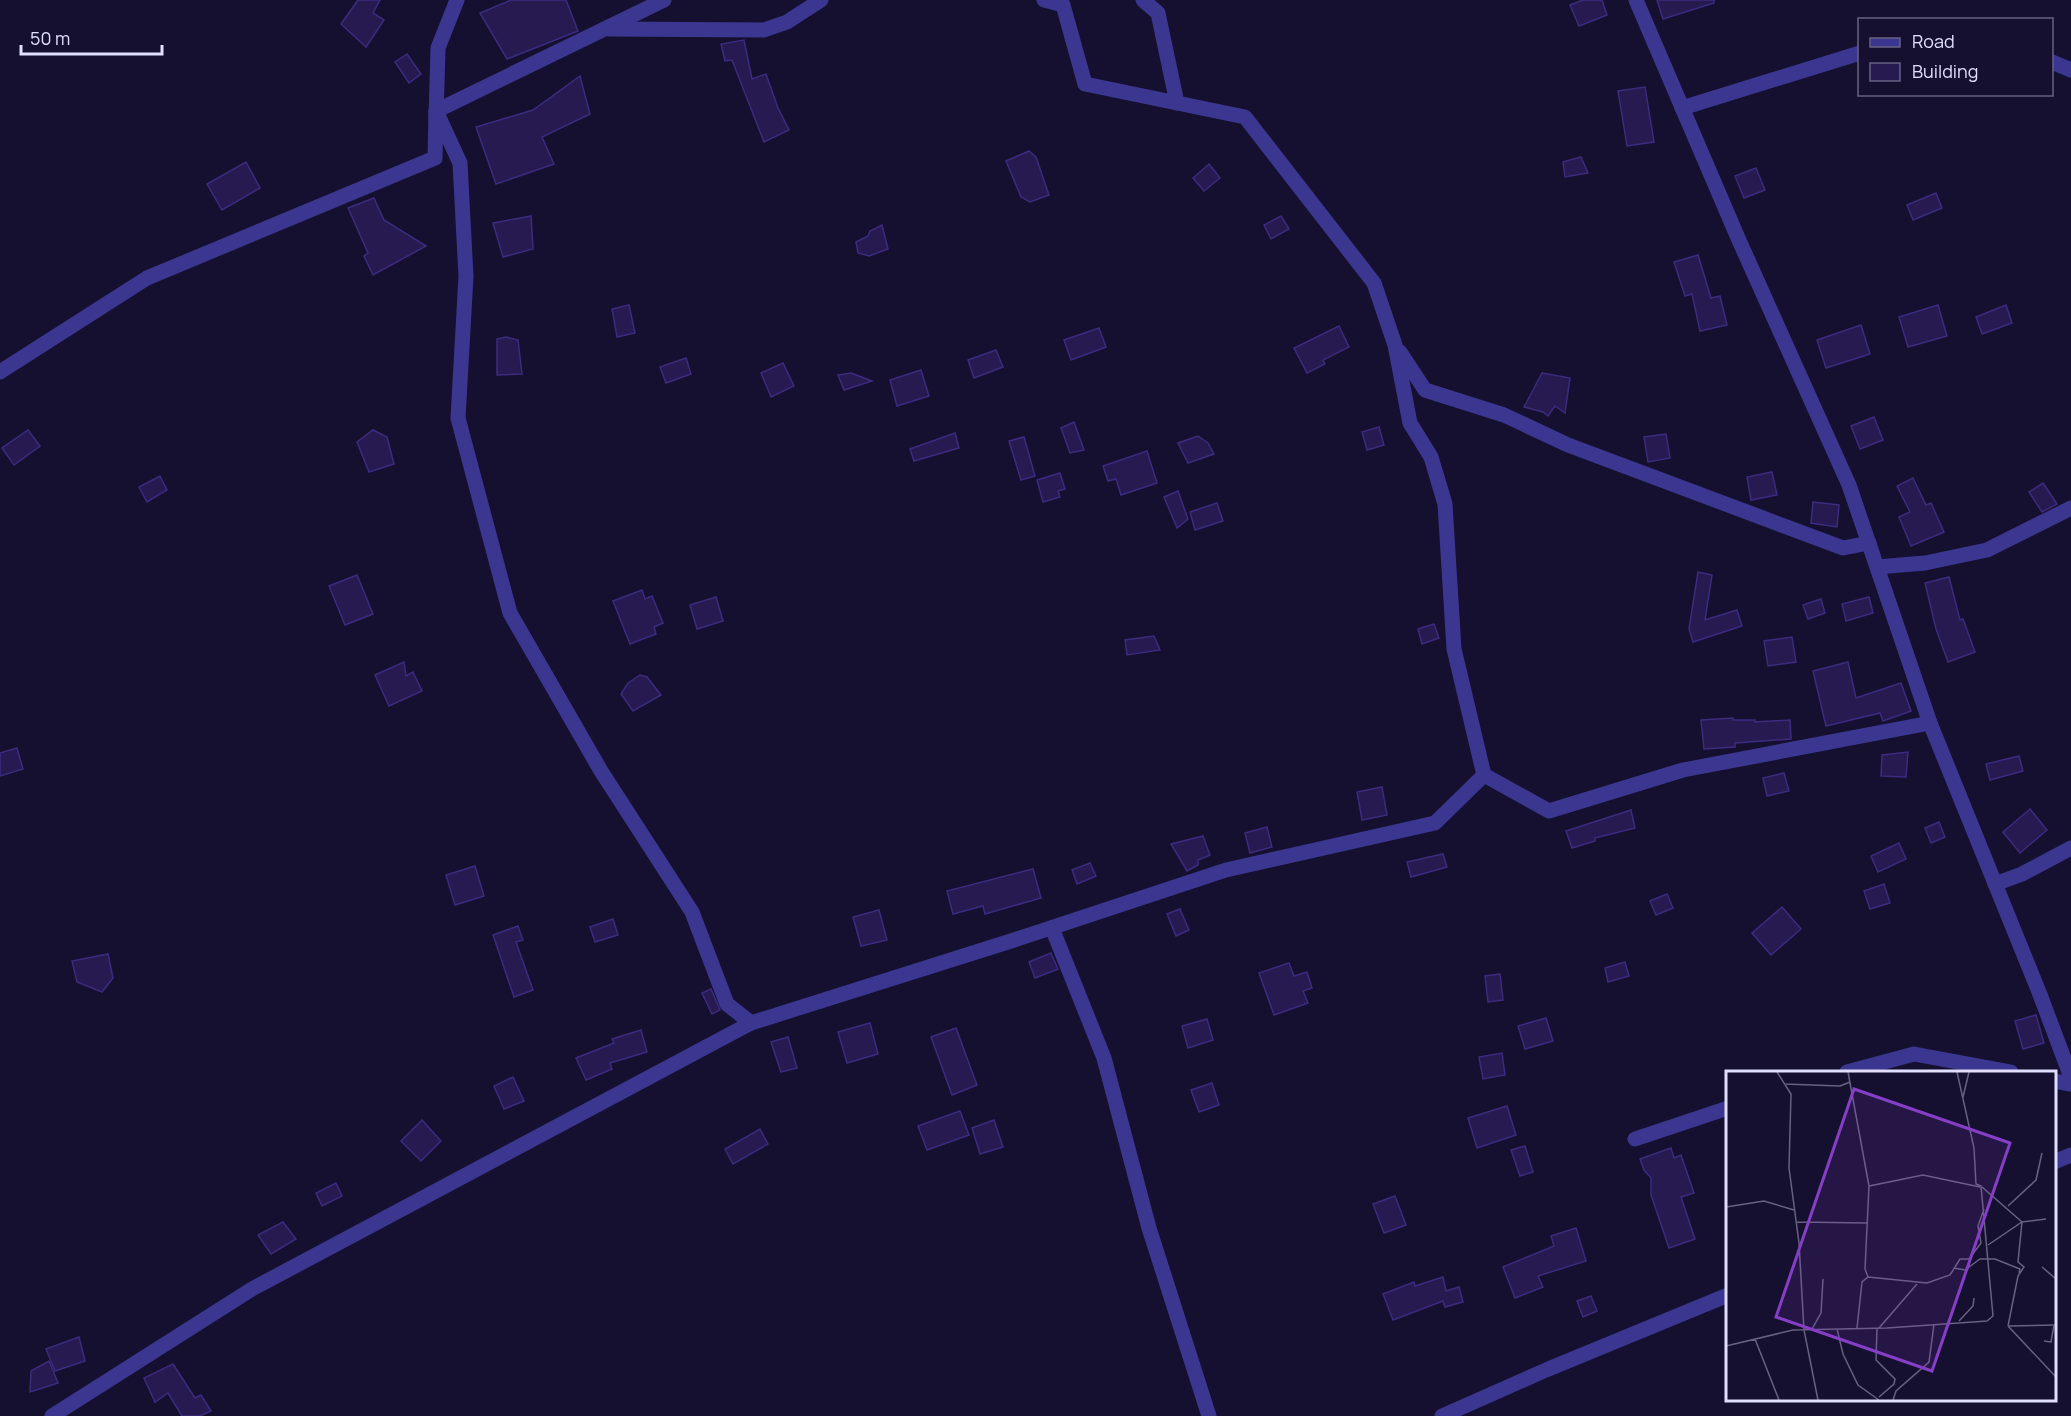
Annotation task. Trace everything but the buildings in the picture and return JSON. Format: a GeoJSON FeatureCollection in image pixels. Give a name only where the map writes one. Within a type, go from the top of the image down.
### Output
{"type":"FeatureCollection","features":[{"type":"Feature","properties":{"kind":"street"},"geometry":{"type":"LineString","coordinates":[[435,158],[438,48],[457,0]]}},
{"type":"Feature","properties":{"kind":"street"},"geometry":{"type":"LineString","coordinates":[[436,111],[664,0]]}},
{"type":"Feature","properties":{"kind":"street"},"geometry":{"type":"LineString","coordinates":[[606,29],[764,30],[787,22],[821,0]]}},
{"type":"Feature","properties":{"kind":"street"},"geometry":{"type":"LineString","coordinates":[[1044,0],[1063,5],[1085,84],[1245,117],[1374,283],[1395,345],[1410,423],[1431,457],[1445,504],[1454,649],[1484,775],[1549,811],[1683,770],[1930,723]]}},
{"type":"Feature","properties":{"kind":"street"},"geometry":{"type":"LineString","coordinates":[[1143,0],[1158,13],[1177,103]]}},
{"type":"Feature","properties":{"kind":"street"},"geometry":{"type":"LineString","coordinates":[[1636,0],[1849,485],[1930,723],[2071,1077]]}},
{"type":"Feature","properties":{"kind":"street"},"geometry":{"type":"LineString","coordinates":[[1682,108],[1858,54]]}},
{"type":"Feature","properties":{"kind":"street"},"geometry":{"type":"LineString","coordinates":[[2053,63],[2071,70]]}},
{"type":"Feature","properties":{"kind":"street"},"geometry":{"type":"LineString","coordinates":[[435,158],[436,111]]}},
{"type":"Feature","properties":{"kind":"street"},"geometry":{"type":"LineString","coordinates":[[436,111],[460,163],[466,276],[458,418],[510,613],[601,771],[692,912],[727,1004],[751,1023]]}},
{"type":"Feature","properties":{"kind":"street"},"geometry":{"type":"LineString","coordinates":[[0,372],[147,278],[435,158]]}},
{"type":"Feature","properties":{"kind":"street"},"geometry":{"type":"LineString","coordinates":[[1395,345],[1425,390],[1504,415],[1569,445],[1843,548],[1869,543]]}},
{"type":"Feature","properties":{"kind":"street"},"geometry":{"type":"LineString","coordinates":[[1877,567],[1925,563],[1987,550],[2071,508]]}},
{"type":"Feature","properties":{"kind":"street"},"geometry":{"type":"LineString","coordinates":[[52,1416],[252,1288],[751,1023],[1052,928],[1226,870],[1435,823],[1484,775]]}},
{"type":"Feature","properties":{"kind":"street"},"geometry":{"type":"LineString","coordinates":[[1995,884],[2022,874],[2071,848]]}},
{"type":"Feature","properties":{"kind":"street"},"geometry":{"type":"LineString","coordinates":[[1052,928],[1104,1058],[1149,1228],[1209,1416]]}},
{"type":"Feature","properties":{"kind":"street"},"geometry":{"type":"LineString","coordinates":[[1851,1071],[1914,1054],[2006,1071]]}},
{"type":"Feature","properties":{"kind":"street"},"geometry":{"type":"LineString","coordinates":[[2056,1081],[2071,1084]]}},
{"type":"Feature","properties":{"kind":"street"},"geometry":{"type":"LineString","coordinates":[[1635,1139],[1726,1109]]}},
{"type":"Feature","properties":{"kind":"street"},"geometry":{"type":"LineString","coordinates":[[2056,1162],[2071,1155]]}},
{"type":"Feature","properties":{"kind":"street"},"geometry":{"type":"LineString","coordinates":[[1442,1416],[1546,1370],[1726,1296]]}}]}
